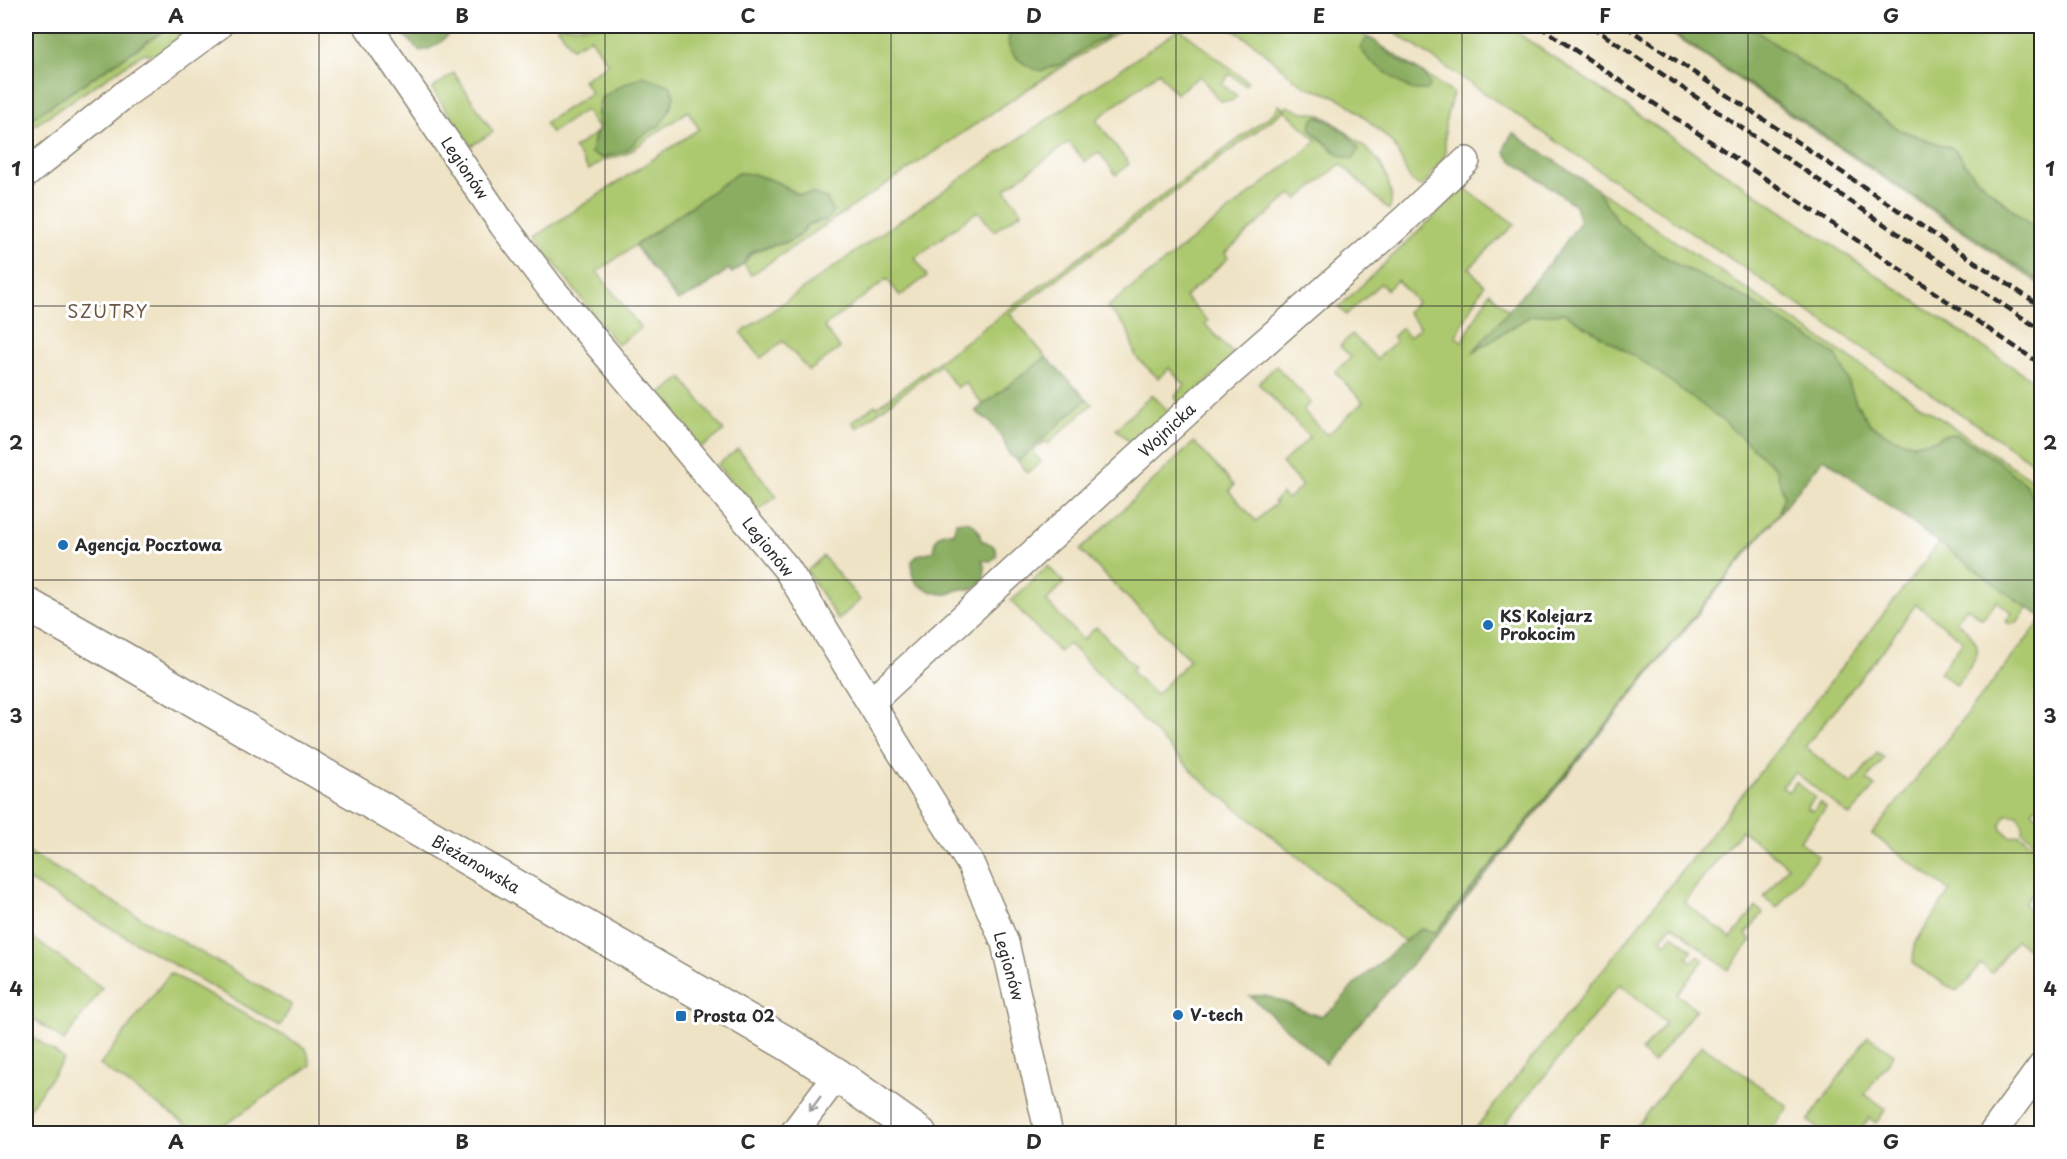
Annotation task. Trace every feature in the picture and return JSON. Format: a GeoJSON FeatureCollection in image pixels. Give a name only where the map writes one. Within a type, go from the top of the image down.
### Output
{"type":"FeatureCollection","features":[{"type":"Feature","properties":{"kind":"street"},"geometry":{"type":"LineString","coordinates":[[26,174],[124,95],[218,26]]}},
{"type":"Feature","properties":{"kind":"street","name":"Legionów"},"geometry":{"type":"LineString","coordinates":[[368,26],[503,225],[549,286],[787,568],[970,863],[1005,944],[1049,1134]]}},
{"type":"Feature","properties":{"kind":"street","name":"Wojnicka"},"geometry":{"type":"LineString","coordinates":[[871,702],[1224,378],[1466,161]]}},
{"type":"Feature","properties":{"kind":"street","name":"Bieżanowska"},"geometry":{"type":"LineString","coordinates":[[26,604],[788,1044],[837,1075],[920,1134]]}},
{"type":"Feature","properties":{"kind":"street"},"geometry":{"type":"LineString","coordinates":[[1992,1134],[2042,1066]]}},
{"type":"Feature","properties":{"kind":"street"},"geometry":{"type":"LineString","coordinates":[[793,1134],[837,1075]]}},
{"type":"Feature","properties":{"kind":"green space"},"geometry":{"type":"Polygon","coordinates":[[[1053,25],[1076,31],[1080,26],[1112,26],[1108,34],[1091,43],[1072,58],[1043,71],[1029,67],[1022,62],[1009,45],[1012,31],[1031,26],[1053,25]]]}},
{"type":"Feature","properties":{"kind":"green space"},"geometry":{"type":"Polygon","coordinates":[[[26,26],[171,26],[26,122],[26,26]]]}},
{"type":"Feature","properties":{"kind":"green space"},"geometry":{"type":"Polygon","coordinates":[[[171,26],[218,26],[160,69],[150,55],[144,53],[26,131],[26,122],[171,26]]]}},
{"type":"Feature","properties":{"kind":"green space"},"geometry":{"type":"Polygon","coordinates":[[[406,26],[455,26],[440,42],[420,51],[402,33],[406,26]]]}},
{"type":"Feature","properties":{"kind":"green space"},"geometry":{"type":"Polygon","coordinates":[[[557,26],[1031,26],[1052,66],[1066,61],[1090,44],[1105,38],[1112,26],[1127,26],[1031,87],[751,275],[744,264],[755,252],[792,241],[808,224],[816,223],[812,193],[798,194],[770,179],[738,173],[597,272],[641,328],[617,345],[534,237],[699,129],[688,111],[626,154],[604,160],[589,170],[574,148],[596,133],[591,153],[627,150],[640,137],[660,125],[674,97],[671,86],[598,112],[599,130],[585,110],[551,133],[545,123],[591,93],[583,80],[608,64],[591,38],[572,48],[557,26]]]}},
{"type":"Feature","properties":{"kind":"green space"},"geometry":{"type":"Polygon","coordinates":[[[1174,26],[1186,26],[1180,29],[1248,82],[1245,85],[1230,74],[1222,84],[1237,96],[1232,101],[1220,101],[1200,76],[1176,94],[1159,72],[1096,120],[1129,164],[1116,175],[1099,152],[1085,162],[1069,142],[1005,189],[1022,212],[994,231],[978,211],[915,258],[927,276],[900,296],[887,279],[824,327],[840,348],[809,371],[783,341],[761,358],[741,333],[876,237],[1179,29],[1174,26]]]}},
{"type":"Feature","properties":{"kind":"green space"},"geometry":{"type":"Polygon","coordinates":[[[1219,26],[1351,26],[1453,93],[1445,123],[1445,156],[1423,186],[1417,185],[1409,177],[1391,142],[1347,103],[1300,83],[1251,41],[1230,29],[1219,26]]]}},
{"type":"Feature","properties":{"kind":"green space"},"geometry":{"type":"Polygon","coordinates":[[[1385,26],[1507,26],[2041,386],[2041,468],[1385,26]]]}},
{"type":"Feature","properties":{"kind":"green space"},"geometry":{"type":"Polygon","coordinates":[[[1660,26],[2041,282],[2041,285],[1660,26]]]}},
{"type":"Feature","properties":{"kind":"green space"},"geometry":{"type":"Polygon","coordinates":[[[1663,26],[1749,26],[1900,130],[1955,150],[1975,177],[2041,234],[2041,282],[1663,26]]]}},
{"type":"Feature","properties":{"kind":"green space"},"geometry":{"type":"Polygon","coordinates":[[[1749,26],[2041,26],[2041,233],[1975,177],[1955,150],[1900,130],[1749,26]]]}},
{"type":"Feature","properties":{"kind":"green space"},"geometry":{"type":"Polygon","coordinates":[[[1366,39],[1372,39],[1398,60],[1422,72],[1430,86],[1427,90],[1413,90],[1370,61],[1360,48],[1366,39]]]}},
{"type":"Feature","properties":{"kind":"green space"},"geometry":{"type":"Polygon","coordinates":[[[454,73],[493,132],[471,146],[432,89],[454,73]]]}},
{"type":"Feature","properties":{"kind":"green space"},"geometry":{"type":"Polygon","coordinates":[[[643,76],[671,86],[674,97],[660,125],[640,137],[627,150],[602,158],[591,153],[596,133],[599,130],[598,112],[601,98],[618,87],[643,76]]]}},
{"type":"Feature","properties":{"kind":"green space"},"geometry":{"type":"Polygon","coordinates":[[[1279,105],[1284,109],[1288,106],[1320,115],[1333,122],[1360,144],[1375,157],[1384,172],[1391,192],[1389,210],[1341,164],[1298,199],[1291,194],[1225,253],[1228,258],[1185,297],[1208,321],[1205,324],[1235,356],[1135,447],[1116,429],[1152,394],[1169,412],[1179,404],[1175,396],[1185,385],[1169,368],[1158,378],[1136,357],[1127,328],[1107,307],[1317,141],[1285,110],[1010,314],[1046,357],[983,405],[965,382],[957,388],[940,365],[857,428],[852,422],[875,405],[877,407],[1275,112],[1279,105]],[[1320,117],[1315,135],[1338,154],[1352,139],[1346,137],[1339,128],[1320,117]]]}},
{"type":"Feature","properties":{"kind":"green space"},"geometry":{"type":"Polygon","coordinates":[[[1317,117],[1334,125],[1352,140],[1359,149],[1354,158],[1341,155],[1313,132],[1310,128],[1313,119],[1317,117]]]}},
{"type":"Feature","properties":{"kind":"green space"},"geometry":{"type":"Polygon","coordinates":[[[1513,133],[1597,189],[1617,221],[1646,244],[1676,264],[1740,295],[1835,354],[1844,370],[1856,403],[1870,424],[1891,437],[1914,444],[1936,440],[1943,435],[1956,434],[1998,461],[2026,485],[2041,514],[2041,616],[1824,458],[1438,934],[1325,1063],[1250,996],[1269,997],[1321,1016],[1334,1008],[1354,985],[1412,935],[1421,929],[1436,932],[1779,513],[1784,496],[1776,469],[1721,419],[1647,364],[1564,313],[1530,316],[1472,353],[1557,254],[1580,222],[1575,205],[1511,160],[1505,153],[1506,144],[1513,133]]]}},
{"type":"Feature","properties":{"kind":"green space"},"geometry":{"type":"Polygon","coordinates":[[[738,173],[754,174],[781,184],[794,193],[802,195],[812,193],[826,198],[833,211],[827,220],[808,224],[794,239],[766,246],[751,253],[732,273],[729,269],[702,289],[678,301],[635,246],[738,173]]]}},
{"type":"Feature","properties":{"kind":"green space","name":"KS Kolejarz Prokocim"},"geometry":{"type":"Polygon","coordinates":[[[1464,188],[1515,224],[1469,268],[1484,285],[1456,336],[1462,342],[1490,292],[1509,311],[1474,352],[1530,316],[1564,313],[1647,364],[1721,419],[1777,469],[1784,496],[1779,513],[1436,932],[1421,929],[1404,941],[1201,780],[1069,644],[1059,652],[1011,601],[1048,566],[1064,583],[1046,601],[1083,640],[1096,627],[1135,667],[1131,671],[1156,695],[1190,660],[1080,550],[1194,442],[1234,485],[1229,491],[1256,521],[1276,503],[1274,501],[1282,494],[1287,499],[1302,486],[1282,463],[1310,437],[1258,383],[1276,366],[1311,402],[1303,410],[1327,435],[1363,402],[1335,372],[1351,357],[1340,346],[1352,334],[1377,359],[1396,341],[1392,337],[1401,328],[1409,337],[1420,327],[1407,312],[1417,302],[1397,280],[1387,290],[1381,283],[1346,315],[1339,307],[1464,188]]]}},
{"type":"Feature","properties":{"kind":"green space"},"geometry":{"type":"Polygon","coordinates":[[[1597,189],[2041,486],[2041,514],[2026,485],[1936,440],[1914,444],[1891,437],[1870,424],[1856,403],[1844,370],[1645,244],[1617,221],[1597,189]]]}},
{"type":"Feature","properties":{"kind":"green space"},"geometry":{"type":"Polygon","coordinates":[[[1046,357],[1087,399],[1018,461],[1009,454],[1003,439],[991,423],[975,411],[1046,357]]]}},
{"type":"Feature","properties":{"kind":"green space"},"geometry":{"type":"Polygon","coordinates":[[[682,378],[724,431],[701,448],[658,396],[682,378]]]}},
{"type":"Feature","properties":{"kind":"green space"},"geometry":{"type":"Polygon","coordinates":[[[1087,399],[1092,404],[1048,444],[1045,441],[1033,451],[1041,462],[1028,473],[1018,461],[1087,399]]]}},
{"type":"Feature","properties":{"kind":"green space"},"geometry":{"type":"Polygon","coordinates":[[[738,449],[777,496],[757,511],[717,465],[738,449]]]}},
{"type":"Feature","properties":{"kind":"green space"},"geometry":{"type":"Polygon","coordinates":[[[966,521],[976,528],[981,540],[993,546],[997,553],[996,557],[990,561],[982,560],[985,568],[983,584],[975,588],[945,594],[933,592],[918,585],[913,578],[912,561],[918,555],[934,551],[938,536],[949,532],[954,533],[956,522],[966,521]]]}},
{"type":"Feature","properties":{"kind":"green space"},"geometry":{"type":"Polygon","coordinates":[[[1939,543],[2028,608],[2017,622],[2010,625],[2006,621],[2012,613],[1997,601],[1982,619],[1967,607],[1956,621],[1973,638],[1977,645],[1977,652],[1970,667],[1956,685],[1940,672],[1963,641],[1916,604],[1886,646],[1805,747],[1852,784],[1877,753],[1884,758],[1867,780],[1875,786],[1850,816],[1795,772],[1782,787],[1788,792],[1796,782],[1815,797],[1807,808],[1813,811],[1820,802],[1826,807],[1800,841],[1818,856],[1777,908],[1764,897],[1788,866],[1741,830],[1684,902],[1731,938],[1756,907],[1763,913],[1746,934],[1752,940],[1728,970],[1672,925],[1661,938],[1666,943],[1673,935],[1692,950],[1687,958],[1692,962],[1698,955],[1704,960],[1677,994],[1696,1009],[1653,1063],[1641,1052],[1666,1022],[1620,984],[1505,1124],[1516,1133],[1471,1134],[1697,852],[1939,543]]]}},
{"type":"Feature","properties":{"kind":"green space"},"geometry":{"type":"Polygon","coordinates":[[[823,556],[860,600],[838,620],[807,571],[823,556]]]}},
{"type":"Feature","properties":{"kind":"green space"},"geometry":{"type":"Polygon","coordinates":[[[2041,621],[2041,801],[2032,811],[2041,819],[2035,841],[2022,832],[2023,825],[2018,815],[2006,815],[2001,824],[2002,830],[2011,837],[2019,835],[2041,850],[2041,880],[2024,904],[2030,910],[2028,914],[2041,924],[2041,958],[2016,940],[1992,973],[1980,964],[1969,980],[1956,991],[1913,964],[1914,945],[1950,891],[1872,834],[2041,621]]]}},
{"type":"Feature","properties":{"kind":"green space"},"geometry":{"type":"Polygon","coordinates":[[[26,851],[292,1005],[280,1026],[26,879],[26,851]]]}},
{"type":"Feature","properties":{"kind":"green space"},"geometry":{"type":"Polygon","coordinates":[[[26,933],[102,988],[64,1041],[26,1013],[26,933]]]}},
{"type":"Feature","properties":{"kind":"green space"},"geometry":{"type":"Polygon","coordinates":[[[170,973],[306,1048],[311,1065],[213,1133],[199,1133],[100,1065],[170,973]]]}},
{"type":"Feature","properties":{"kind":"green space"},"geometry":{"type":"Polygon","coordinates":[[[26,1032],[64,1059],[26,1113],[26,1032]]]}},
{"type":"Feature","properties":{"kind":"green space"},"geometry":{"type":"Polygon","coordinates":[[[1868,1036],[1894,1054],[1865,1094],[1886,1109],[1876,1123],[1869,1118],[1858,1133],[1826,1133],[1808,1121],[1868,1036]]]}},
{"type":"Feature","properties":{"kind":"green space"},"geometry":{"type":"Polygon","coordinates":[[[1702,1045],[1789,1107],[1769,1133],[1631,1133],[1702,1045]]]}},
{"type":"Feature","properties":{"kind":"railway"},"geometry":{"type":"LineString","coordinates":[[1539,26],[2042,365]]}},
{"type":"Feature","properties":{"kind":"railway"},"geometry":{"type":"LineString","coordinates":[[1591,26],[2042,331]]}},
{"type":"Feature","properties":{"kind":"railway"},"geometry":{"type":"LineString","coordinates":[[1625,26],[2042,307]]}},
{"type":"Feature","properties":{"kind":"place","name":"Agencja Pocztowa"},"geometry":{"type":"Point","coordinates":[63,545]}},
{"type":"Feature","properties":{"kind":"place","name":"KS Kolejarz Prokocim"},"geometry":{"type":"Point","coordinates":[1488,625]}},
{"type":"Feature","properties":{"kind":"place","name":"V-tech"},"geometry":{"type":"Point","coordinates":[1178,1015]}},
{"type":"Feature","properties":{"kind":"place","name":"Prosta 02"},"geometry":{"type":"Point","coordinates":[681,1016]}},
{"type":"Feature","properties":{"kind":"district","name":"SZUTRY"},"geometry":{"type":"Point","coordinates":[108,312]}}]}
